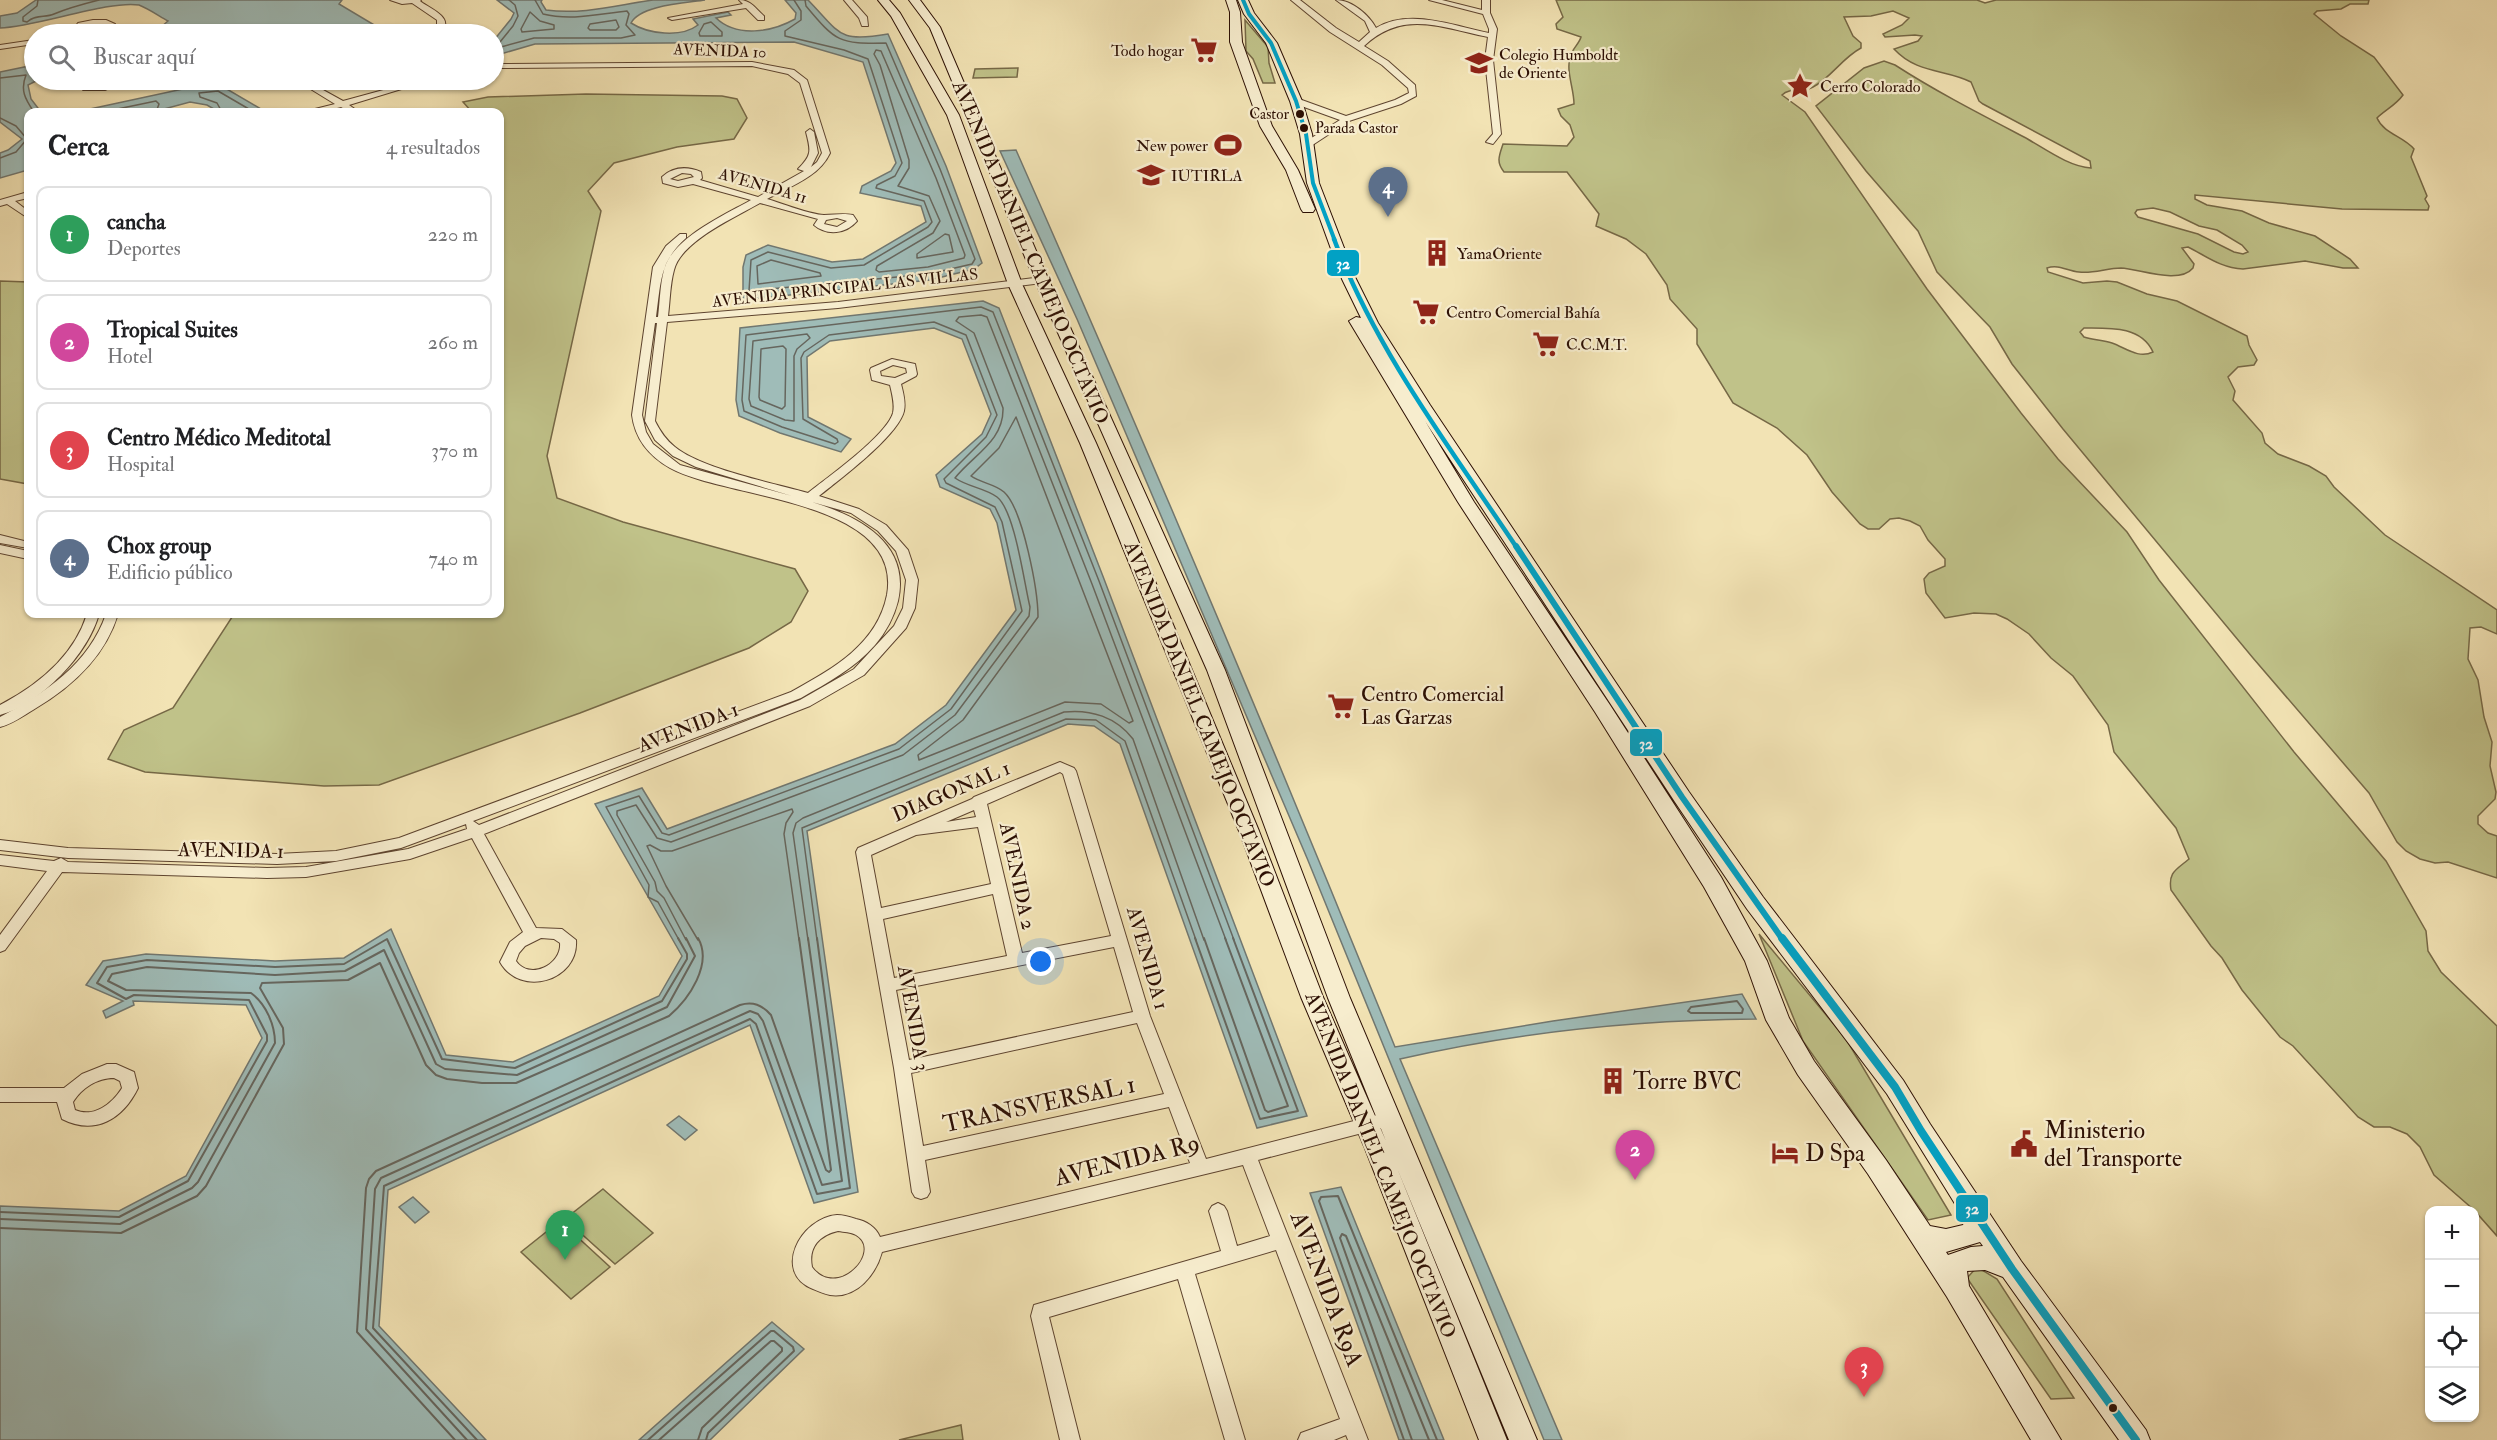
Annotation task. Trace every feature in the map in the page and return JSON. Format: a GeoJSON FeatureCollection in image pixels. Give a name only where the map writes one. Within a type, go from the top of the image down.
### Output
{"type":"FeatureCollection","features":[{"type":"Feature","properties":{"kind":"main road","name":"AVENIDA DANIEL CAMEJO OCTAVIO"},"geometry":{"type":"LineString","coordinates":[[883,0],[896,15],[953,115],[1014,280],[1119,515],[1249,831],[1312,998],[1376,1146],[1493,1440]]}},
{"type":"Feature","properties":{"kind":"main road","name":"AVENIDA DANIEL CAMEJO OCTAVIO"},"geometry":{"type":"LineString","coordinates":[[914,0],[935,27],[1041,277],[1131,477],[1199,637],[1216,670],[1339,998],[1523,1440]]}},
{"type":"Feature","properties":{"kind":"main road"},"geometry":{"type":"LineString","coordinates":[[1231,0],[1235,17],[1234,36],[1259,88],[1270,136],[1299,184],[1338,286],[1379,363],[1466,502],[1610,719],[1705,868],[1756,961],[1778,1020],[1806,1068],[1877,1167],[1956,1289],[2047,1440]]}},
{"type":"Feature","properties":{"kind":"main road"},"geometry":{"type":"LineString","coordinates":[[1243,0],[1249,14],[1270,43],[1308,144],[1313,183],[1349,279],[1371,323],[1422,405],[1682,797],[1755,903],[1895,1087],[1978,1220],[2136,1440]]}},
{"type":"Feature","properties":{"kind":"main road"},"geometry":{"type":"LineString","coordinates":[[1920,1234],[1939,1242],[1957,1240],[1972,1233],[1978,1220]]}},
{"type":"Feature","properties":{"kind":"main road"},"geometry":{"type":"LineString","coordinates":[[1956,1289],[1953,1274],[1957,1263],[1966,1259],[1980,1257],[1996,1260],[2012,1269]]}},
{"type":"Feature","properties":{"kind":"street"},"geometry":{"type":"LineString","coordinates":[[394,0],[402,3],[416,0],[441,19],[440,24]]}},
{"type":"Feature","properties":{"kind":"street"},"geometry":{"type":"LineString","coordinates":[[848,0],[863,17],[865,24]]}},
{"type":"Feature","properties":{"kind":"street"},"geometry":{"type":"LineString","coordinates":[[1295,0],[1333,30],[1385,63],[1413,90],[1409,97],[1398,102],[1346,119],[1308,144]]}},
{"type":"Feature","properties":{"kind":"street"},"geometry":{"type":"LineString","coordinates":[[1340,0],[1368,20],[1374,32]]}},
{"type":"Feature","properties":{"kind":"street"},"geometry":{"type":"LineString","coordinates":[[1433,0],[1486,13]]}},
{"type":"Feature","properties":{"kind":"street"},"geometry":{"type":"LineString","coordinates":[[1486,0],[1486,13],[1493,29],[1489,60],[1497,134],[1490,142]]}},
{"type":"Feature","properties":{"kind":"street"},"geometry":{"type":"LineString","coordinates":[[672,18],[746,2],[760,18]]}},
{"type":"Feature","properties":{"kind":"street"},"geometry":{"type":"LineString","coordinates":[[1359,46],[1374,32],[1398,24],[1429,21],[1492,36]]}},
{"type":"Feature","properties":{"kind":"street"},"geometry":{"type":"LineString","coordinates":[[0,47],[24,43]]}},
{"type":"Feature","properties":{"kind":"street","name":"AVENIDA 10"},"geometry":{"type":"LineString","coordinates":[[504,68],[710,65],[747,67],[783,74],[794,82],[806,101],[814,148],[813,159],[807,166],[688,242],[669,268],[657,317]]}},
{"type":"Feature","properties":{"kind":"street"},"geometry":{"type":"LineString","coordinates":[[317,90],[348,108]]}},
{"type":"Feature","properties":{"kind":"street"},"geometry":{"type":"LineString","coordinates":[[325,108],[380,90]]}},
{"type":"Feature","properties":{"kind":"street"},"geometry":{"type":"LineString","coordinates":[[317,108],[389,90]]}},
{"type":"Feature","properties":{"kind":"street"},"geometry":{"type":"LineString","coordinates":[[1288,92],[1346,119]]}},
{"type":"Feature","properties":{"kind":"street","name":"AVENIDA 11"},"geometry":{"type":"LineString","coordinates":[[693,181],[823,218]]}},
{"type":"Feature","properties":{"kind":"street"},"geometry":{"type":"LineString","coordinates":[[0,208],[24,197]]}},
{"type":"Feature","properties":{"kind":"street","name":"AVENIDA 10"},"geometry":{"type":"LineString","coordinates":[[657,317],[658,267],[676,242],[756,199]]}},
{"type":"Feature","properties":{"kind":"street"},"geometry":{"type":"LineString","coordinates":[[8,203],[24,201]]}},
{"type":"Feature","properties":{"kind":"street"},"geometry":{"type":"LineString","coordinates":[[8,203],[24,213]]}},
{"type":"Feature","properties":{"kind":"street"},"geometry":{"type":"LineString","coordinates":[[661,261],[673,261]]}},
{"type":"Feature","properties":{"kind":"street","name":"AVENIDA PRINCIPAL LAS VILLAS"},"geometry":{"type":"LineString","coordinates":[[657,317],[838,304],[1041,277]]}},
{"type":"Feature","properties":{"kind":"street","name":"AVENIDA 1"},"geometry":{"type":"LineString","coordinates":[[0,860],[58,867],[306,872],[342,868],[410,854],[472,825],[615,771],[737,731],[832,689],[859,672],[900,628],[909,608],[912,580],[902,550],[882,528],[855,511],[807,500],[700,465],[679,457],[656,437],[650,421],[657,317]]}},
{"type":"Feature","properties":{"kind":"street"},"geometry":{"type":"LineString","coordinates":[[807,500],[874,444],[898,415],[899,400],[895,382]]}},
{"type":"Feature","properties":{"kind":"street"},"geometry":{"type":"LineString","coordinates":[[0,539],[24,544]]}},
{"type":"Feature","properties":{"kind":"street"},"geometry":{"type":"LineString","coordinates":[[0,549],[24,554]]}},
{"type":"Feature","properties":{"kind":"street"},"geometry":{"type":"LineString","coordinates":[[0,711],[18,702],[43,684],[75,650],[93,618]]}},
{"type":"Feature","properties":{"kind":"street"},"geometry":{"type":"LineString","coordinates":[[0,723],[30,706],[80,669],[94,652],[111,618]]}},
{"type":"Feature","properties":{"kind":"street","name":"AVENIDA 1"},"geometry":{"type":"LineString","coordinates":[[1057,767],[1064,767],[1069,771],[1142,1016],[1200,1166]]}},
{"type":"Feature","properties":{"kind":"street","name":"DIAGONAL 1"},"geometry":{"type":"LineString","coordinates":[[863,853],[899,834],[1057,767]]}},
{"type":"Feature","properties":{"kind":"street","name":"AVENIDA 2"},"geometry":{"type":"LineString","coordinates":[[979,800],[1016,960]]}},
{"type":"Feature","properties":{"kind":"street"},"geometry":{"type":"LineString","coordinates":[[899,834],[984,821]]}},
{"type":"Feature","properties":{"kind":"street"},"geometry":{"type":"LineString","coordinates":[[472,825],[532,934]]}},
{"type":"Feature","properties":{"kind":"street","name":"AVENIDA 1"},"geometry":{"type":"LineString","coordinates":[[0,845],[68,853],[277,859],[336,856],[472,825]]}},
{"type":"Feature","properties":{"kind":"street"},"geometry":{"type":"LineString","coordinates":[[0,946],[68,853]]}},
{"type":"Feature","properties":{"kind":"street","name":"AVENIDA 3"},"geometry":{"type":"LineString","coordinates":[[863,853],[902,1068],[921,1192]]}},
{"type":"Feature","properties":{"kind":"street"},"geometry":{"type":"LineString","coordinates":[[875,915],[998,888]]}},
{"type":"Feature","properties":{"kind":"street"},"geometry":{"type":"LineString","coordinates":[[886,986],[1121,940]]}},
{"type":"Feature","properties":{"kind":"street"},"geometry":{"type":"LineString","coordinates":[[902,1068],[1142,1016]]}},
{"type":"Feature","properties":{"kind":"street"},"geometry":{"type":"LineString","coordinates":[[0,1095],[68,1095]]}},
{"type":"Feature","properties":{"kind":"street","name":"TRANSVERSAL 1"},"geometry":{"type":"LineString","coordinates":[[916,1155],[1173,1099]]}},
{"type":"Feature","properties":{"kind":"street","name":"AVENIDA R9"},"geometry":{"type":"LineString","coordinates":[[875,1246],[1248,1156],[1389,1119]]}},
{"type":"Feature","properties":{"kind":"street","name":"AVENIDA R9A"},"geometry":{"type":"LineString","coordinates":[[1248,1156],[1355,1432]]}},
{"type":"Feature","properties":{"kind":"street"},"geometry":{"type":"LineString","coordinates":[[1218,1211],[1231,1255]]}},
{"type":"Feature","properties":{"kind":"street"},"geometry":{"type":"LineString","coordinates":[[1070,1440],[1040,1316],[1041,1311],[1281,1240]]}},
{"type":"Feature","properties":{"kind":"street"},"geometry":{"type":"LineString","coordinates":[[1184,1269],[1235,1440]]}},
{"type":"Feature","properties":{"kind":"street"},"geometry":{"type":"LineString","coordinates":[[1308,1440],[1355,1432]]}},
{"type":"Feature","properties":{"kind":"green space"},"geometry":{"type":"Polygon","coordinates":[[[1556,0],[1977,0],[1985,3],[1996,0],[2369,0],[2368,4],[2350,4],[2341,9],[2317,11],[2314,14],[2341,36],[2374,57],[2403,95],[2377,118],[2384,128],[2414,149],[2411,157],[2427,196],[2425,199],[2429,206],[2428,210],[2342,209],[2195,195],[2195,199],[2207,205],[2242,211],[2269,223],[2315,236],[2350,259],[2358,268],[2343,268],[2305,261],[2243,269],[2214,261],[2188,247],[2182,248],[2194,264],[2193,268],[2179,275],[2159,275],[2121,268],[2084,272],[2059,267],[2047,268],[2048,272],[2083,283],[2117,282],[2147,294],[2177,301],[2247,336],[2257,360],[2254,365],[2238,367],[2228,377],[2235,391],[2233,400],[2262,433],[2265,443],[2278,454],[2309,466],[2326,476],[2334,487],[2385,535],[2497,610],[2497,634],[2481,627],[2470,628],[2468,659],[2478,680],[2484,717],[2492,742],[2490,766],[2496,792],[2495,799],[2478,816],[2478,824],[2488,833],[2497,836],[2497,878],[2448,862],[2435,863],[2420,859],[2406,851],[2397,842],[2369,793],[2253,658],[2063,429],[2012,364],[1990,327],[1937,272],[1918,231],[1866,171],[1816,106],[1864,68],[1884,61],[1895,65],[2065,161],[2091,168],[2090,161],[1983,104],[1979,101],[1971,82],[1922,67],[1903,57],[1894,49],[1918,41],[1922,36],[1885,37],[1883,34],[1902,25],[1909,18],[1893,11],[1871,16],[1844,17],[1853,36],[1861,43],[1861,48],[1813,87],[1789,91],[1782,95],[1805,112],[1927,289],[2021,413],[2058,459],[2127,532],[2159,580],[2294,752],[2386,861],[2426,931],[2428,951],[2441,972],[2497,1026],[2497,1236],[2479,1216],[2479,1206],[2469,1206],[2434,1175],[2420,1147],[2407,1134],[2390,1127],[2374,1127],[2358,1117],[2293,1046],[2280,1037],[2242,990],[2222,958],[2171,890],[2172,875],[2189,859],[2176,828],[2114,752],[2108,725],[2073,676],[2051,658],[2029,634],[1996,614],[1974,613],[1945,618],[1926,593],[1924,579],[1929,573],[1945,566],[1945,559],[1928,540],[1920,526],[1899,518],[1890,519],[1879,529],[1868,529],[1860,524],[1832,492],[1807,455],[1777,428],[1733,403],[1697,344],[1697,329],[1670,299],[1667,285],[1646,254],[1626,239],[1596,226],[1599,214],[1567,172],[1504,172],[1499,159],[1503,144],[1567,146],[1574,137],[1570,125],[1558,109],[1574,104],[1569,63],[1571,54],[1581,37],[1557,29],[1556,24],[1563,17],[1556,0]],[[2153,208],[2137,210],[2135,213],[2138,217],[2198,234],[2234,252],[2243,254],[2248,252],[2242,245],[2217,230],[2199,226],[2170,212],[2153,208]],[[2084,328],[2080,332],[2084,337],[2112,343],[2137,354],[2153,352],[2141,337],[2124,330],[2084,328]]]}},
{"type":"Feature","properties":{"kind":"green space"},"geometry":{"type":"Polygon","coordinates":[[[1245,20],[1268,47],[1269,63],[1275,83],[1263,83],[1253,59],[1246,51],[1245,20]]]}},
{"type":"Feature","properties":{"kind":"green space"},"geometry":{"type":"Polygon","coordinates":[[[1018,68],[1017,77],[973,78],[975,69],[1018,68]]]}},
{"type":"Feature","properties":{"kind":"green space"},"geometry":{"type":"Polygon","coordinates":[[[586,94],[722,96],[737,99],[747,118],[734,139],[677,147],[614,163],[588,191],[601,211],[547,456],[557,498],[623,522],[795,569],[808,591],[791,622],[749,648],[580,713],[379,785],[324,786],[145,772],[108,759],[124,730],[173,708],[231,618],[504,618],[504,108],[468,108],[463,102],[488,97],[586,94]]]}},
{"type":"Feature","properties":{"kind":"green space"},"geometry":{"type":"Polygon","coordinates":[[[0,281],[24,282],[24,483],[0,479],[0,281]]]}},
{"type":"Feature","properties":{"kind":"green space"},"geometry":{"type":"Polygon","coordinates":[[[1759,934],[1846,1039],[1951,1215],[1928,1220],[1803,1041],[1759,934]]]}},
{"type":"Feature","properties":{"kind":"green space"},"geometry":{"type":"Polygon","coordinates":[[[603,1189],[653,1233],[615,1264],[565,1219],[603,1189]]]}},
{"type":"Feature","properties":{"kind":"green space"},"geometry":{"type":"Polygon","coordinates":[[[560,1221],[610,1267],[571,1299],[521,1252],[560,1221]]]}},
{"type":"Feature","properties":{"kind":"green space"},"geometry":{"type":"Polygon","coordinates":[[[1977,1267],[1997,1279],[2074,1398],[2051,1399],[1967,1278],[1977,1267]]]}},
{"type":"Feature","properties":{"kind":"green space"},"geometry":{"type":"Polygon","coordinates":[[[961,1425],[963,1440],[899,1440],[961,1425]]]}},
{"type":"Feature","properties":{"kind":"water"},"geometry":{"type":"Polygon","coordinates":[[[36,0],[342,0],[339,4],[373,24],[164,24],[168,21],[139,5],[126,5],[110,6],[15,27],[0,28],[0,16],[17,13],[36,0]]]}},
{"type":"Feature","properties":{"kind":"water"},"geometry":{"type":"Polygon","coordinates":[[[497,0],[542,0],[546,10],[573,11],[653,0],[705,0],[653,9],[636,17],[631,23],[655,32],[683,32],[698,25],[693,19],[728,12],[731,15],[716,18],[734,28],[755,31],[786,24],[795,19],[796,13],[785,0],[808,0],[835,28],[849,36],[872,37],[888,34],[946,166],[982,263],[974,269],[930,280],[743,300],[743,267],[746,255],[768,245],[832,262],[863,259],[926,222],[921,206],[860,193],[862,186],[891,171],[896,163],[863,62],[794,42],[535,44],[504,53],[504,28],[514,13],[497,0]]]}},
{"type":"Feature","properties":{"kind":"water"},"geometry":{"type":"Polygon","coordinates":[[[24,67],[24,90],[29,90],[31,99],[38,108],[24,108],[24,171],[0,178],[0,153],[22,139],[0,122],[0,72],[24,67]]]}},
{"type":"Feature","properties":{"kind":"water"},"geometry":{"type":"Polygon","coordinates":[[[178,90],[229,90],[259,108],[212,108],[190,102],[168,108],[95,108],[178,90]]]}},
{"type":"Feature","properties":{"kind":"water"},"geometry":{"type":"Polygon","coordinates":[[[1016,150],[1209,597],[1395,1047],[1553,1021],[1742,994],[1756,1019],[1666,1022],[1577,1029],[1488,1042],[1400,1059],[1562,1440],[1544,1440],[1307,858],[1077,319],[1000,151],[1016,150]]]}},
{"type":"Feature","properties":{"kind":"water"},"geometry":{"type":"Polygon","coordinates":[[[983,301],[999,308],[1307,1116],[1257,1128],[1120,744],[1094,726],[1068,724],[807,831],[858,1192],[814,1203],[750,1025],[388,1190],[379,1326],[486,1440],[0,1440],[0,1206],[119,1211],[186,1176],[262,1038],[246,1005],[133,1001],[134,1005],[106,1018],[103,1011],[123,1001],[86,985],[103,961],[146,954],[275,961],[344,958],[391,929],[446,1055],[513,1062],[659,996],[682,956],[595,804],[642,788],[667,829],[895,744],[946,705],[1016,610],[997,523],[990,509],[940,487],[936,475],[982,434],[991,414],[962,339],[934,328],[830,341],[807,357],[808,417],[851,439],[841,452],[780,433],[739,416],[736,400],[740,328],[983,301]]]}},
{"type":"Feature","properties":{"kind":"water"},"geometry":{"type":"Polygon","coordinates":[[[679,1116],[697,1130],[685,1140],[667,1125],[679,1116]]]}},
{"type":"Feature","properties":{"kind":"water"},"geometry":{"type":"Polygon","coordinates":[[[1341,1187],[1444,1440],[1399,1440],[1310,1193],[1341,1187]]]}},
{"type":"Feature","properties":{"kind":"water"},"geometry":{"type":"Polygon","coordinates":[[[413,1197],[429,1212],[415,1223],[399,1207],[413,1197]]]}},
{"type":"Feature","properties":{"kind":"water"},"geometry":{"type":"Polygon","coordinates":[[[772,1322],[804,1349],[710,1440],[639,1440],[772,1322]]]}},
{"type":"Feature","properties":{"kind":"transit line","name":"32"},"geometry":{"type":"LineString","coordinates":[[1243,0],[1249,14],[1271,43],[1296,101],[1306,134],[1313,183],[1349,279],[1371,323],[1422,405],[1682,797],[1755,903],[1895,1087],[1921,1131],[2012,1269],[2136,1440]]}},
{"type":"Feature","properties":{"kind":"place","name":"Todo hogar"},"geometry":{"type":"Point","coordinates":[1204,50]}},
{"type":"Feature","properties":{"kind":"place","name":"Colegio Humboldt de Oriente"},"geometry":{"type":"Point","coordinates":[1479,63]}},
{"type":"Feature","properties":{"kind":"place","name":"Cerro Colorado"},"geometry":{"type":"Point","coordinates":[1800,86]}},
{"type":"Feature","properties":{"kind":"place","name":"Castor"},"geometry":{"type":"Point","coordinates":[1300,114]}},
{"type":"Feature","properties":{"kind":"place","name":"Parada Castor"},"geometry":{"type":"Point","coordinates":[1304,128]}},
{"type":"Feature","properties":{"kind":"place","name":"New power"},"geometry":{"type":"Point","coordinates":[1228,145]}},
{"type":"Feature","properties":{"kind":"place","name":"IUTIRLA"},"geometry":{"type":"Point","coordinates":[1151,175]}},
{"type":"Feature","properties":{"kind":"place","name":"Chox group"},"geometry":{"type":"Point","coordinates":[1388,217]}},
{"type":"Feature","properties":{"kind":"place","name":"YamaOriente"},"geometry":{"type":"Point","coordinates":[1437,253]}},
{"type":"Feature","properties":{"kind":"place","name":"Centro Comercial Bahía"},"geometry":{"type":"Point","coordinates":[1426,312]}},
{"type":"Feature","properties":{"kind":"place","name":"C.C.M.T."},"geometry":{"type":"Point","coordinates":[1546,344]}},
{"type":"Feature","properties":{"kind":"place","name":"Centro Comercial Las Garzas"},"geometry":{"type":"Point","coordinates":[1341,706]}},
{"type":"Feature","properties":{"kind":"place","name":"Torre BVC"},"geometry":{"type":"Point","coordinates":[1613,1081]}},
{"type":"Feature","properties":{"kind":"place","name":"Ministerio del Transporte"},"geometry":{"type":"Point","coordinates":[2024,1144]}},
{"type":"Feature","properties":{"kind":"place","name":"D Spa"},"geometry":{"type":"Point","coordinates":[1785,1153]}},
{"type":"Feature","properties":{"kind":"place","name":"Tropical Suites"},"geometry":{"type":"Point","coordinates":[1635,1180]}},
{"type":"Feature","properties":{"kind":"place","name":"cancha"},"geometry":{"type":"Point","coordinates":[565,1260]}},
{"type":"Feature","properties":{"kind":"place","name":"Centro Médico Meditotal"},"geometry":{"type":"Point","coordinates":[1864,1397]}}]}
